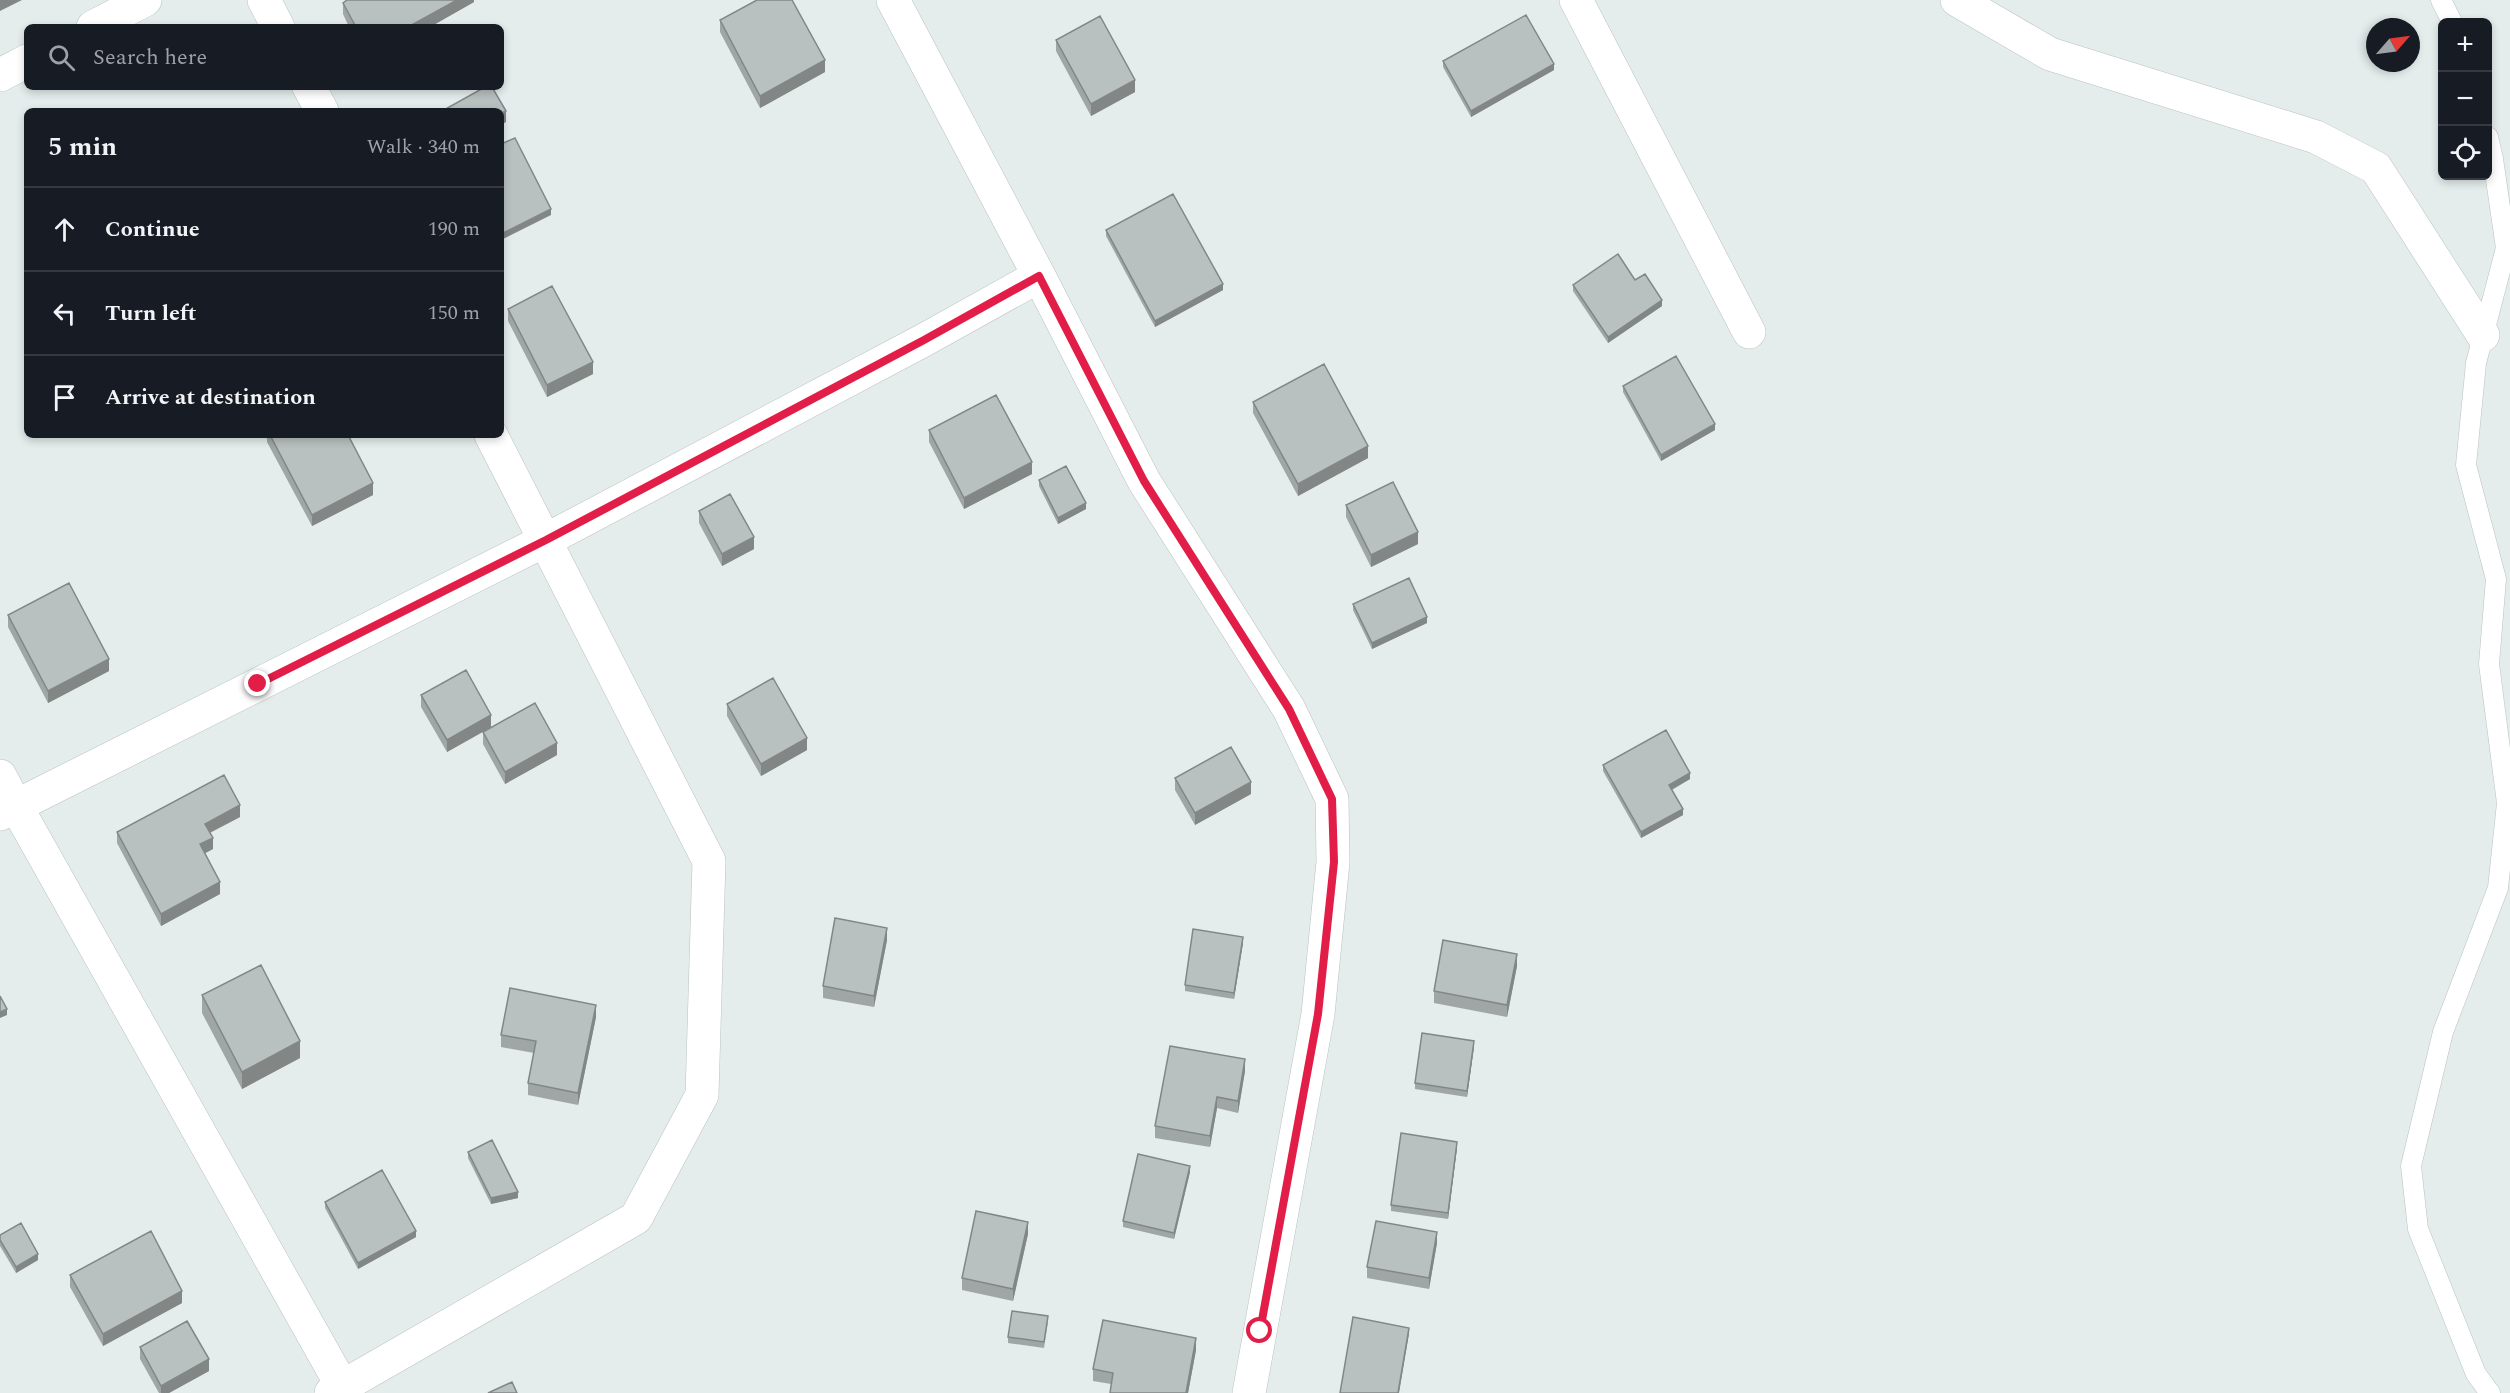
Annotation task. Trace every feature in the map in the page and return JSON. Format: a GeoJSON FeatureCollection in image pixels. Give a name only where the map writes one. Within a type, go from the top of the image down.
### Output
{"type":"FeatureCollection","features":[{"type":"Feature","properties":{"kind":"street"},"geometry":{"type":"LineString","coordinates":[[99,24],[146,0]]}},
{"type":"Feature","properties":{"kind":"street"},"geometry":{"type":"LineString","coordinates":[[264,0],[276,24]]}},
{"type":"Feature","properties":{"kind":"street"},"geometry":{"type":"LineString","coordinates":[[893,0],[1144,481],[1289,709],[1332,799],[1334,862],[1318,1014],[1249,1393]]}},
{"type":"Feature","properties":{"kind":"street"},"geometry":{"type":"LineString","coordinates":[[1576,0],[1749,332]]}},
{"type":"Feature","properties":{"kind":"street"},"geometry":{"type":"LineString","coordinates":[[1957,0],[2050,54],[2316,137],[2376,168],[2483,335]]}},
{"type":"Feature","properties":{"kind":"street"},"geometry":{"type":"LineString","coordinates":[[0,75],[24,63]]}},
{"type":"Feature","properties":{"kind":"street"},"geometry":{"type":"LineString","coordinates":[[311,90],[320,108]]}},
{"type":"Feature","properties":{"kind":"street"},"geometry":{"type":"LineString","coordinates":[[8,810],[546,540],[924,340],[1039,276]]}},
{"type":"Feature","properties":{"kind":"street"},"geometry":{"type":"LineString","coordinates":[[0,776],[8,810],[340,1391],[636,1218],[702,1095],[710,861],[493,438]]}},
{"type":"Feature","properties":{"kind":"lane"},"geometry":{"type":"LineString","coordinates":[[2441,0],[2450,18]]}},
{"type":"Feature","properties":{"kind":"lane"},"geometry":{"type":"LineString","coordinates":[[2490,1393],[2476,1374],[2418,1229],[2411,1166],[2443,1032],[2498,888],[2507,803],[2489,664],[2496,579],[2466,465],[2476,363],[2506,248],[2492,155]]}},
{"type":"Feature","properties":{"kind":"building"},"geometry":{"type":"Polygon","coordinates":[[[347,0],[457,0],[413,24],[354,24],[343,3],[347,0]]]}},
{"type":"Feature","properties":{"kind":"building"},"geometry":{"type":"Polygon","coordinates":[[[757,0],[792,0],[825,60],[760,96],[720,20],[757,0]]]}},
{"type":"Feature","properties":{"kind":"building"},"geometry":{"type":"Polygon","coordinates":[[[1526,15],[1554,64],[1471,111],[1443,61],[1526,15]]]}},
{"type":"Feature","properties":{"kind":"building"},"geometry":{"type":"Polygon","coordinates":[[[1100,16],[1135,80],[1091,104],[1056,40],[1100,16]]]}},
{"type":"Feature","properties":{"kind":"building"},"geometry":{"type":"Polygon","coordinates":[[[480,90],[494,90],[506,111],[504,112],[504,108],[447,108],[480,90]]]}},
{"type":"Feature","properties":{"kind":"building"},"geometry":{"type":"Polygon","coordinates":[[[515,138],[551,209],[504,232],[504,143],[515,138]]]}},
{"type":"Feature","properties":{"kind":"building"},"geometry":{"type":"Polygon","coordinates":[[[1173,194],[1223,284],[1155,321],[1106,230],[1173,194]]]}},
{"type":"Feature","properties":{"kind":"building"},"geometry":{"type":"Polygon","coordinates":[[[1618,254],[1635,280],[1645,274],[1662,300],[1608,337],[1573,285],[1618,254]]]}},
{"type":"Feature","properties":{"kind":"building"},"geometry":{"type":"Polygon","coordinates":[[[552,286],[593,362],[547,385],[508,309],[552,286]]]}},
{"type":"Feature","properties":{"kind":"building"},"geometry":{"type":"Polygon","coordinates":[[[1676,356],[1715,424],[1661,455],[1623,386],[1676,356]]]}},
{"type":"Feature","properties":{"kind":"building"},"geometry":{"type":"Polygon","coordinates":[[[1324,364],[1368,446],[1298,484],[1253,402],[1324,364]]]}},
{"type":"Feature","properties":{"kind":"building"},"geometry":{"type":"Polygon","coordinates":[[[996,395],[1032,462],[964,498],[929,430],[996,395]]]}},
{"type":"Feature","properties":{"kind":"building"},"geometry":{"type":"Polygon","coordinates":[[[272,438],[350,438],[373,483],[312,515],[272,438]]]}},
{"type":"Feature","properties":{"kind":"building"},"geometry":{"type":"Polygon","coordinates":[[[1066,466],[1086,503],[1058,518],[1039,480],[1066,466]]]}},
{"type":"Feature","properties":{"kind":"building"},"geometry":{"type":"Polygon","coordinates":[[[1393,482],[1418,532],[1371,555],[1346,505],[1393,482]]]}},
{"type":"Feature","properties":{"kind":"building"},"geometry":{"type":"Polygon","coordinates":[[[730,494],[754,537],[722,554],[699,511],[730,494]]]}},
{"type":"Feature","properties":{"kind":"building"},"geometry":{"type":"Polygon","coordinates":[[[1409,578],[1427,617],[1372,643],[1353,604],[1409,578]]]}},
{"type":"Feature","properties":{"kind":"building"},"geometry":{"type":"Polygon","coordinates":[[[69,583],[109,659],[48,691],[8,615],[69,583]]]}},
{"type":"Feature","properties":{"kind":"building"},"geometry":{"type":"Polygon","coordinates":[[[466,670],[491,715],[447,740],[421,695],[466,670]]]}},
{"type":"Feature","properties":{"kind":"building"},"geometry":{"type":"Polygon","coordinates":[[[773,678],[807,738],[761,764],[727,704],[773,678]]]}},
{"type":"Feature","properties":{"kind":"building"},"geometry":{"type":"Polygon","coordinates":[[[535,703],[557,743],[505,772],[483,732],[535,703]]]}},
{"type":"Feature","properties":{"kind":"building"},"geometry":{"type":"Polygon","coordinates":[[[1666,730],[1690,773],[1669,785],[1683,809],[1641,832],[1603,765],[1666,730]]]}},
{"type":"Feature","properties":{"kind":"building"},"geometry":{"type":"Polygon","coordinates":[[[1231,747],[1251,782],[1195,813],[1175,778],[1231,747]]]}},
{"type":"Feature","properties":{"kind":"building"},"geometry":{"type":"Polygon","coordinates":[[[224,775],[240,805],[205,824],[213,838],[200,844],[220,882],[161,914],[117,832],[224,775]]]}},
{"type":"Feature","properties":{"kind":"building"},"geometry":{"type":"Polygon","coordinates":[[[835,918],[887,928],[874,996],[823,986],[835,918]]]}},
{"type":"Feature","properties":{"kind":"building"},"geometry":{"type":"Polygon","coordinates":[[[1193,929],[1243,937],[1234,993],[1185,985],[1193,929]]]}},
{"type":"Feature","properties":{"kind":"building"},"geometry":{"type":"Polygon","coordinates":[[[1443,940],[1517,954],[1507,1005],[1434,991],[1443,940]]]}},
{"type":"Feature","properties":{"kind":"building"},"geometry":{"type":"Polygon","coordinates":[[[261,965],[300,1041],[242,1072],[202,995],[261,965]]]}},
{"type":"Feature","properties":{"kind":"building"},"geometry":{"type":"Polygon","coordinates":[[[510,988],[596,1005],[578,1093],[528,1083],[536,1041],[501,1035],[510,988]]]}},
{"type":"Feature","properties":{"kind":"building"},"geometry":{"type":"Polygon","coordinates":[[[0,996],[7,1009],[0,1012],[0,996]]]}},
{"type":"Feature","properties":{"kind":"building"},"geometry":{"type":"Polygon","coordinates":[[[1422,1033],[1474,1041],[1467,1091],[1415,1083],[1422,1033]]]}},
{"type":"Feature","properties":{"kind":"building"},"geometry":{"type":"Polygon","coordinates":[[[1170,1046],[1245,1059],[1238,1101],[1217,1097],[1210,1136],[1155,1126],[1170,1046]]]}},
{"type":"Feature","properties":{"kind":"building"},"geometry":{"type":"Polygon","coordinates":[[[1401,1133],[1457,1142],[1448,1213],[1391,1205],[1401,1133]]]}},
{"type":"Feature","properties":{"kind":"building"},"geometry":{"type":"Polygon","coordinates":[[[492,1140],[518,1192],[491,1198],[468,1152],[492,1140]]]}},
{"type":"Feature","properties":{"kind":"building"},"geometry":{"type":"Polygon","coordinates":[[[1138,1154],[1190,1166],[1174,1233],[1123,1221],[1138,1154]]]}},
{"type":"Feature","properties":{"kind":"building"},"geometry":{"type":"Polygon","coordinates":[[[382,1170],[416,1231],[358,1263],[325,1202],[382,1170]]]}},
{"type":"Feature","properties":{"kind":"building"},"geometry":{"type":"Polygon","coordinates":[[[976,1211],[1028,1222],[1013,1289],[962,1278],[976,1211]]]}},
{"type":"Feature","properties":{"kind":"building"},"geometry":{"type":"Polygon","coordinates":[[[1376,1221],[1437,1232],[1429,1278],[1367,1267],[1376,1221]]]}},
{"type":"Feature","properties":{"kind":"building"},"geometry":{"type":"Polygon","coordinates":[[[21,1223],[38,1254],[16,1267],[0,1240],[0,1235],[21,1223]]]}},
{"type":"Feature","properties":{"kind":"building"},"geometry":{"type":"Polygon","coordinates":[[[151,1231],[182,1291],[103,1334],[70,1275],[151,1231]]]}},
{"type":"Feature","properties":{"kind":"building"},"geometry":{"type":"Polygon","coordinates":[[[1012,1311],[1048,1316],[1044,1342],[1008,1337],[1012,1311]]]}},
{"type":"Feature","properties":{"kind":"building"},"geometry":{"type":"Polygon","coordinates":[[[1353,1317],[1409,1328],[1398,1393],[1340,1393],[1353,1317]]]}},
{"type":"Feature","properties":{"kind":"building"},"geometry":{"type":"Polygon","coordinates":[[[1103,1320],[1196,1338],[1186,1393],[1110,1393],[1113,1373],[1093,1369],[1103,1320]]]}},
{"type":"Feature","properties":{"kind":"building"},"geometry":{"type":"Polygon","coordinates":[[[187,1321],[209,1359],[161,1386],[140,1347],[187,1321]]]}},
{"type":"Feature","properties":{"kind":"building"},"geometry":{"type":"Polygon","coordinates":[[[512,1382],[517,1393],[488,1393],[512,1382]]]}},
{"type":"Feature","properties":{"kind":"route"},"geometry":{"type":"LineString","coordinates":[[258,684],[546,540],[924,340],[1039,276],[1144,481],[1289,709],[1332,799],[1334,862],[1318,1014],[1260,1331]]}}]}
